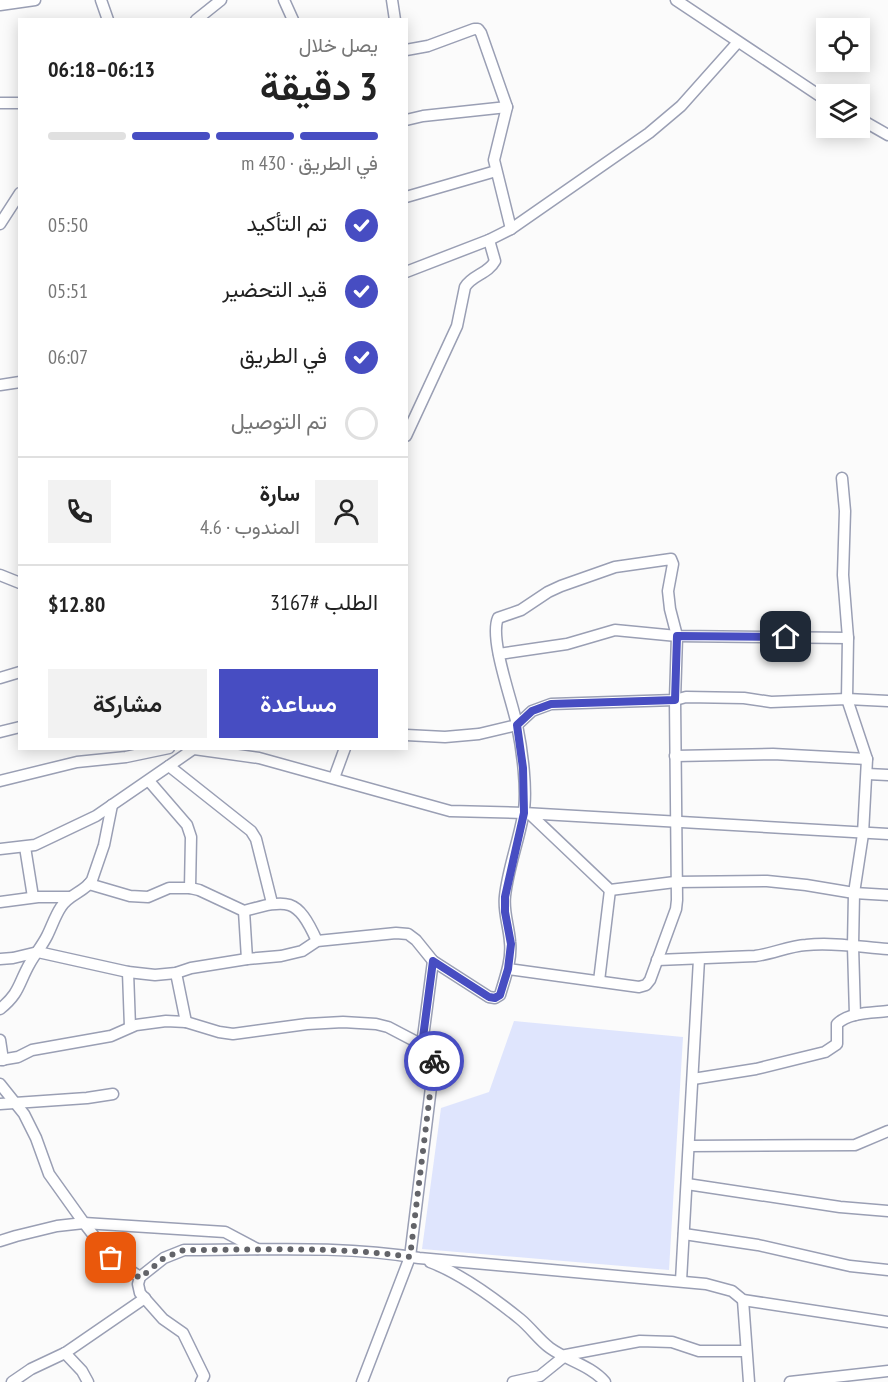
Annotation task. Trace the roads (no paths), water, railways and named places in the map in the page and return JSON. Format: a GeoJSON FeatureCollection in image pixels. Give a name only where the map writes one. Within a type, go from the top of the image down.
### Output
{"type":"FeatureCollection","features":[{"type":"Feature","properties":{"kind":"street"},"geometry":{"type":"LineString","coordinates":[[0,5],[35,0]]}},
{"type":"Feature","properties":{"kind":"street"},"geometry":{"type":"LineString","coordinates":[[101,0],[107,18]]}},
{"type":"Feature","properties":{"kind":"street"},"geometry":{"type":"LineString","coordinates":[[198,18],[221,0]]}},
{"type":"Feature","properties":{"kind":"street"},"geometry":{"type":"LineString","coordinates":[[286,0],[292,18]]}},
{"type":"Feature","properties":{"kind":"street"},"geometry":{"type":"LineString","coordinates":[[392,0],[395,18]]}},
{"type":"Feature","properties":{"kind":"street"},"geometry":{"type":"LineString","coordinates":[[676,0],[816,93]]}},
{"type":"Feature","properties":{"kind":"street"},"geometry":{"type":"LineString","coordinates":[[408,50],[428,46],[474,28],[481,33],[507,107],[494,160],[511,229]]}},
{"type":"Feature","properties":{"kind":"street"},"geometry":{"type":"LineString","coordinates":[[408,271],[489,240],[511,229],[649,133],[681,106],[738,42]]}},
{"type":"Feature","properties":{"kind":"street"},"geometry":{"type":"LineString","coordinates":[[0,103],[18,103]]}},
{"type":"Feature","properties":{"kind":"street"},"geometry":{"type":"LineString","coordinates":[[408,120],[507,107]]}},
{"type":"Feature","properties":{"kind":"street"},"geometry":{"type":"LineString","coordinates":[[870,125],[888,135]]}},
{"type":"Feature","properties":{"kind":"street"},"geometry":{"type":"LineString","coordinates":[[408,196],[496,171]]}},
{"type":"Feature","properties":{"kind":"street"},"geometry":{"type":"LineString","coordinates":[[0,224],[18,196]]}},
{"type":"Feature","properties":{"kind":"street"},"geometry":{"type":"LineString","coordinates":[[408,432],[457,326],[468,282],[491,268],[495,261],[489,240]]}},
{"type":"Feature","properties":{"kind":"street"},"geometry":{"type":"LineString","coordinates":[[0,386],[18,382]]}},
{"type":"Feature","properties":{"kind":"street"},"geometry":{"type":"LineString","coordinates":[[842,478],[845,511],[843,574],[848,638],[847,699],[867,759],[863,834],[854,893],[855,1015]]}},
{"type":"Feature","properties":{"kind":"street"},"geometry":{"type":"LineString","coordinates":[[0,959],[38,952],[128,972],[155,975],[247,959],[281,956],[302,951],[317,941],[396,933],[408,934],[433,961],[489,997],[495,998],[500,995],[508,969],[511,944],[505,912],[505,897],[527,813],[517,725],[499,654],[495,624],[498,618],[522,610],[561,586],[615,567],[671,559],[673,564],[669,579],[669,600],[677,636],[676,909],[650,980],[646,985],[639,987],[508,969]]}},
{"type":"Feature","properties":{"kind":"street"},"geometry":{"type":"LineString","coordinates":[[0,575],[18,582]]}},
{"type":"Feature","properties":{"kind":"street"},"geometry":{"type":"LineString","coordinates":[[499,654],[567,644],[615,630],[677,636],[848,638]]}},
{"type":"Feature","properties":{"kind":"street"},"geometry":{"type":"LineString","coordinates":[[0,678],[18,673]]}},
{"type":"Feature","properties":{"kind":"street"},"geometry":{"type":"LineString","coordinates":[[408,735],[462,737],[517,725],[532,711],[551,704],[675,700],[686,697],[744,698],[771,702],[847,699],[888,701]]}},
{"type":"Feature","properties":{"kind":"street"},"geometry":{"type":"LineString","coordinates":[[0,732],[18,727]]}},
{"type":"Feature","properties":{"kind":"street"},"geometry":{"type":"LineString","coordinates":[[0,782],[77,762],[126,757],[159,750]]}},
{"type":"Feature","properties":{"kind":"street"},"geometry":{"type":"LineString","coordinates":[[0,849],[35,845],[96,816],[149,781],[189,750]]}},
{"type":"Feature","properties":{"kind":"street"},"geometry":{"type":"LineString","coordinates":[[198,750],[259,758],[450,812],[527,813],[888,834]]}},
{"type":"Feature","properties":{"kind":"street"},"geometry":{"type":"LineString","coordinates":[[334,778],[344,750]]}},
{"type":"Feature","properties":{"kind":"street"},"geometry":{"type":"LineString","coordinates":[[675,756],[773,754],[867,759]]}},
{"type":"Feature","properties":{"kind":"street"},"geometry":{"type":"LineString","coordinates":[[169,766],[251,831],[256,839],[272,903]]}},
{"type":"Feature","properties":{"kind":"street"},"geometry":{"type":"LineString","coordinates":[[867,774],[888,775]]}},
{"type":"Feature","properties":{"kind":"street"},"geometry":{"type":"LineString","coordinates":[[149,781],[187,825],[191,837],[190,888]]}},
{"type":"Feature","properties":{"kind":"street"},"geometry":{"type":"LineString","coordinates":[[0,1010],[12,999],[20,986],[29,964],[38,952],[62,905],[69,897],[89,884],[98,864],[112,805]]}},
{"type":"Feature","properties":{"kind":"street"},"geometry":{"type":"LineString","coordinates":[[527,813],[610,890],[675,882],[784,882],[854,893],[888,895]]}},
{"type":"Feature","properties":{"kind":"street"},"geometry":{"type":"LineString","coordinates":[[25,847],[33,897]]}},
{"type":"Feature","properties":{"kind":"street"},"geometry":{"type":"LineString","coordinates":[[89,884],[123,894],[148,897],[169,888],[190,888],[244,911],[283,902],[296,908],[306,917],[317,941]]}},
{"type":"Feature","properties":{"kind":"street"},"geometry":{"type":"LineString","coordinates":[[599,981],[610,890]]}},
{"type":"Feature","properties":{"kind":"street"},"geometry":{"type":"LineString","coordinates":[[0,902],[33,897],[69,897]]}},
{"type":"Feature","properties":{"kind":"street"},"geometry":{"type":"LineString","coordinates":[[244,911],[247,959]]}},
{"type":"Feature","properties":{"kind":"street"},"geometry":{"type":"LineString","coordinates":[[657,960],[755,956],[810,944],[888,949]]}},
{"type":"Feature","properties":{"kind":"street"},"geometry":{"type":"LineString","coordinates":[[681,1281],[699,959]]}},
{"type":"Feature","properties":{"kind":"street"},"geometry":{"type":"LineString","coordinates":[[422,1045],[433,961]]}},
{"type":"Feature","properties":{"kind":"street"},"geometry":{"type":"LineString","coordinates":[[128,972],[130,1027]]}},
{"type":"Feature","properties":{"kind":"street"},"geometry":{"type":"LineString","coordinates":[[176,973],[186,1022]]}},
{"type":"Feature","properties":{"kind":"street"},"geometry":{"type":"LineString","coordinates":[[693,1079],[756,1069],[825,1052],[837,1044],[837,1024],[842,1019],[888,1011]]}},
{"type":"Feature","properties":{"kind":"street"},"geometry":{"type":"LineString","coordinates":[[0,1040],[2,1060],[32,1050],[111,1036],[130,1027],[152,1022],[186,1022],[233,1034],[307,1024],[343,1022],[388,1027],[430,1049],[434,1056],[434,1063],[415,1257],[362,1382]]}},
{"type":"Feature","properties":{"kind":"street"},"geometry":{"type":"LineString","coordinates":[[0,1084],[24,1114],[36,1138],[49,1174],[84,1223],[111,1258],[140,1278]]}},
{"type":"Feature","properties":{"kind":"street"},"geometry":{"type":"LineString","coordinates":[[0,1104],[113,1094]]}},
{"type":"Feature","properties":{"kind":"street"},"geometry":{"type":"LineString","coordinates":[[689,1146],[855,1145],[888,1131]]}},
{"type":"Feature","properties":{"kind":"street"},"geometry":{"type":"LineString","coordinates":[[687,1184],[840,1207],[888,1211]]}},
{"type":"Feature","properties":{"kind":"street"},"geometry":{"type":"LineString","coordinates":[[0,1241],[57,1226],[84,1223],[225,1232],[260,1250]]}},
{"type":"Feature","properties":{"kind":"street"},"geometry":{"type":"LineString","coordinates":[[684,1234],[758,1245],[850,1266],[888,1270]]}},
{"type":"Feature","properties":{"kind":"street"},"geometry":{"type":"LineString","coordinates":[[201,1382],[204,1376],[183,1333],[163,1319],[140,1293],[138,1284],[140,1278],[164,1258],[184,1250],[368,1251],[681,1281],[722,1286],[743,1300],[888,1322]]}},
{"type":"Feature","properties":{"kind":"street"},"geometry":{"type":"LineString","coordinates":[[415,1257],[443,1267],[469,1283],[521,1320],[542,1342],[591,1370],[605,1382]]}},
{"type":"Feature","properties":{"kind":"street"},"geometry":{"type":"LineString","coordinates":[[12,1382],[31,1369],[65,1353],[144,1298]]}},
{"type":"Feature","properties":{"kind":"street"},"geometry":{"type":"LineString","coordinates":[[743,1300],[749,1382]]}},
{"type":"Feature","properties":{"kind":"street"},"geometry":{"type":"LineString","coordinates":[[513,1382],[541,1379],[566,1355],[640,1341],[672,1342],[699,1351],[746,1351]]}},
{"type":"Feature","properties":{"kind":"street"},"geometry":{"type":"LineString","coordinates":[[65,1353],[82,1371],[88,1382]]}},
{"type":"Feature","properties":{"kind":"street"},"geometry":{"type":"LineString","coordinates":[[790,1382],[888,1371]]}}]}
